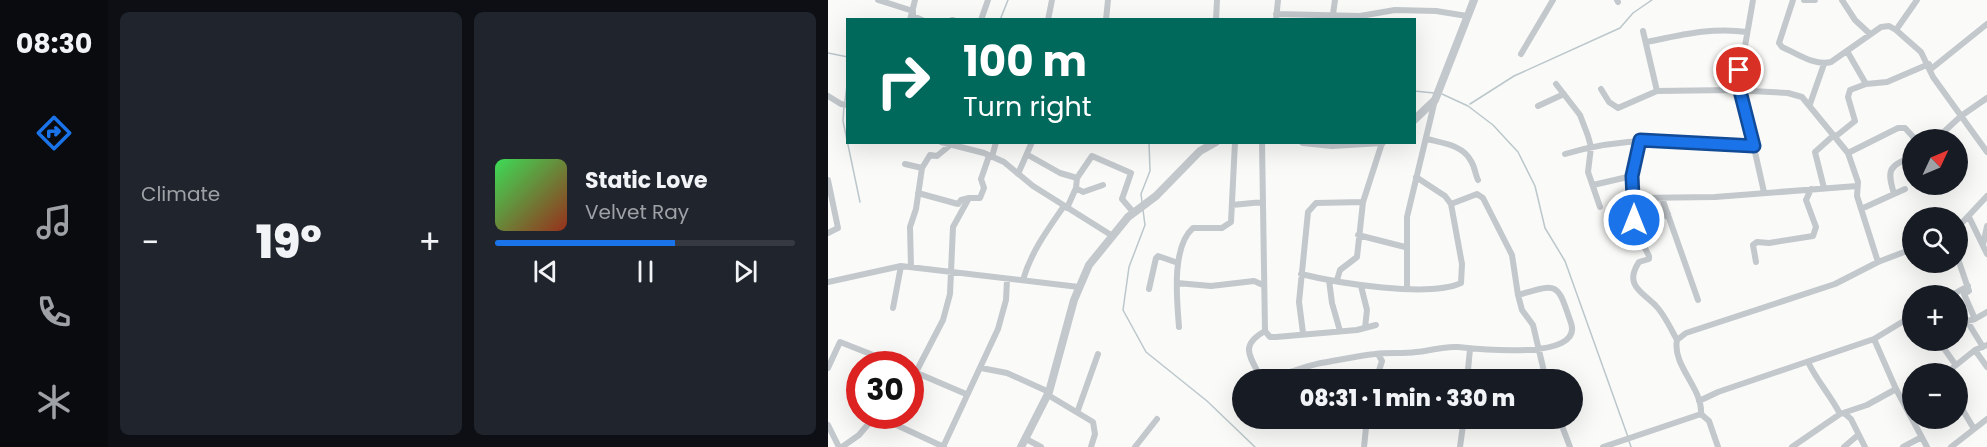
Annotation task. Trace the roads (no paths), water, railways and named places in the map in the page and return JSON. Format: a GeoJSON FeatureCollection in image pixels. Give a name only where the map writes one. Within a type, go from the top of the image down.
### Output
{"type":"FeatureCollection","features":[{"type":"Feature","properties":{"kind":"street"},"geometry":{"type":"LineString","coordinates":[[878,0],[913,10]]}},
{"type":"Feature","properties":{"kind":"street"},"geometry":{"type":"LineString","coordinates":[[911,18],[915,0]]}},
{"type":"Feature","properties":{"kind":"street"},"geometry":{"type":"LineString","coordinates":[[982,18],[987,0]]}},
{"type":"Feature","properties":{"kind":"street"},"geometry":{"type":"LineString","coordinates":[[1048,18],[1052,0]]}},
{"type":"Feature","properties":{"kind":"street"},"geometry":{"type":"LineString","coordinates":[[1106,18],[1108,0]]}},
{"type":"Feature","properties":{"kind":"street"},"geometry":{"type":"LineString","coordinates":[[1216,18],[1217,0]]}},
{"type":"Feature","properties":{"kind":"street"},"geometry":{"type":"LineString","coordinates":[[1278,0],[1276,17],[1333,14],[1360,16],[1395,10],[1436,11],[1467,16]]}},
{"type":"Feature","properties":{"kind":"street"},"geometry":{"type":"LineString","coordinates":[[1333,14],[1335,0]]}},
{"type":"Feature","properties":{"kind":"street"},"geometry":{"type":"LineString","coordinates":[[1407,288],[1405,247],[1407,217],[1416,177],[1438,90],[1474,0]]}},
{"type":"Feature","properties":{"kind":"street"},"geometry":{"type":"LineString","coordinates":[[1521,54],[1553,0]]}},
{"type":"Feature","properties":{"kind":"street"},"geometry":{"type":"LineString","coordinates":[[1753,0],[1739,70],[1740,91],[1764,192]]}},
{"type":"Feature","properties":{"kind":"street"},"geometry":{"type":"LineString","coordinates":[[1804,0],[1815,0]]}},
{"type":"Feature","properties":{"kind":"street"},"geometry":{"type":"LineString","coordinates":[[1842,0],[1855,20],[1869,33]]}},
{"type":"Feature","properties":{"kind":"street"},"geometry":{"type":"LineString","coordinates":[[1896,30],[1917,0]]}},
{"type":"Feature","properties":{"kind":"street"},"geometry":{"type":"LineString","coordinates":[[1793,1],[1780,45],[1814,63],[1824,64],[1884,25],[1896,30],[1921,52],[1930,66],[1933,77],[1987,152]]}},
{"type":"Feature","properties":{"kind":"street"},"geometry":{"type":"LineString","coordinates":[[913,10],[913,16],[918,18]]}},
{"type":"Feature","properties":{"kind":"street"},"geometry":{"type":"LineString","coordinates":[[1824,188],[1815,152],[1855,121],[1848,93],[1866,84],[1887,82],[1930,66],[1987,24]]}},
{"type":"Feature","properties":{"kind":"street"},"geometry":{"type":"LineString","coordinates":[[1647,42],[1681,33],[1714,30],[1748,32]]}},
{"type":"Feature","properties":{"kind":"street"},"geometry":{"type":"LineString","coordinates":[[1642,31],[1647,42],[1657,91]]}},
{"type":"Feature","properties":{"kind":"street"},"geometry":{"type":"LineString","coordinates":[[1847,51],[1866,84]]}},
{"type":"Feature","properties":{"kind":"street"},"geometry":{"type":"LineString","coordinates":[[1810,104],[1824,64]]}},
{"type":"Feature","properties":{"kind":"street"},"geometry":{"type":"LineString","coordinates":[[1556,84],[1580,115],[1591,147],[1588,172],[1600,207]]}},
{"type":"Feature","properties":{"kind":"street"},"geometry":{"type":"LineString","coordinates":[[1601,89],[1609,102],[1618,108],[1657,91],[1740,91],[1788,93],[1802,97],[1848,153],[1861,208],[1878,262]]}},
{"type":"Feature","properties":{"kind":"street"},"geometry":{"type":"LineString","coordinates":[[1539,106],[1564,93]]}},
{"type":"Feature","properties":{"kind":"street"},"geometry":{"type":"LineString","coordinates":[[828,96],[846,105]]}},
{"type":"Feature","properties":{"kind":"street"},"geometry":{"type":"LineString","coordinates":[[1947,129],[1987,98]]}},
{"type":"Feature","properties":{"kind":"street"},"geometry":{"type":"LineString","coordinates":[[1416,118],[1435,100]]}},
{"type":"Feature","properties":{"kind":"street"},"geometry":{"type":"LineString","coordinates":[[1848,153],[1898,128],[1906,129]]}},
{"type":"Feature","properties":{"kind":"street"},"geometry":{"type":"LineString","coordinates":[[1427,139],[1456,147],[1465,153],[1471,160],[1478,180]]}},
{"type":"Feature","properties":{"kind":"street"},"geometry":{"type":"LineString","coordinates":[[1565,154],[1591,147],[1640,140],[1754,146]]}},
{"type":"Feature","properties":{"kind":"street"},"geometry":{"type":"LineString","coordinates":[[1640,140],[1632,176],[1635,198],[1631,203],[1639,236],[1649,259],[1640,262],[1634,271],[1639,292],[1657,306],[1677,340],[1676,349],[1699,401],[1701,414],[1709,421],[1718,447]]}},
{"type":"Feature","properties":{"kind":"street"},"geometry":{"type":"LineString","coordinates":[[944,144],[991,156],[1111,235]]}},
{"type":"Feature","properties":{"kind":"street"},"geometry":{"type":"LineString","coordinates":[[918,193],[958,204],[961,200],[980,198],[984,188],[981,179],[995,144]]}},
{"type":"Feature","properties":{"kind":"street"},"geometry":{"type":"LineString","coordinates":[[1018,174],[1031,144]]}},
{"type":"Feature","properties":{"kind":"street"},"geometry":{"type":"LineString","coordinates":[[1041,447],[1024,443],[1049,393],[1078,287],[1089,266],[1111,235],[1156,196],[1200,151],[1212,144]]}},
{"type":"Feature","properties":{"kind":"street"},"geometry":{"type":"LineString","coordinates":[[1179,327],[1178,263],[1187,233],[1198,226],[1228,226],[1232,205],[1235,144]]}},
{"type":"Feature","properties":{"kind":"street"},"geometry":{"type":"LineString","coordinates":[[1262,144],[1265,331],[1270,337],[1276,338],[1376,325]]}},
{"type":"Feature","properties":{"kind":"street"},"geometry":{"type":"LineString","coordinates":[[1323,144],[1357,144]]}},
{"type":"Feature","properties":{"kind":"street"},"geometry":{"type":"LineString","coordinates":[[1337,280],[1340,270],[1357,257],[1363,202],[1382,144]]}},
{"type":"Feature","properties":{"kind":"street"},"geometry":{"type":"LineString","coordinates":[[911,267],[910,227],[916,209],[922,168],[930,155],[937,156],[949,146]]}},
{"type":"Feature","properties":{"kind":"street"},"geometry":{"type":"LineString","coordinates":[[1028,155],[1060,173],[1077,178]]}},
{"type":"Feature","properties":{"kind":"street"},"geometry":{"type":"LineString","coordinates":[[1023,280],[1027,265],[1042,238],[1066,207],[1076,188],[1077,178],[1092,156],[1131,173],[1122,199],[1134,213]]}},
{"type":"Feature","properties":{"kind":"street"},"geometry":{"type":"LineString","coordinates":[[1894,194],[1888,174],[1890,169],[1902,162]]}},
{"type":"Feature","properties":{"kind":"street"},"geometry":{"type":"LineString","coordinates":[[905,164],[922,168]]}},
{"type":"Feature","properties":{"kind":"street"},"geometry":{"type":"LineString","coordinates":[[1593,185],[1632,176]]}},
{"type":"Feature","properties":{"kind":"street"},"geometry":{"type":"LineString","coordinates":[[1301,274],[1361,286],[1407,288],[1449,289],[1463,281],[1458,234],[1451,204],[1445,196],[1416,177]]}},
{"type":"Feature","properties":{"kind":"street"},"geometry":{"type":"LineString","coordinates":[[828,180],[838,228],[828,233]]}},
{"type":"Feature","properties":{"kind":"street"},"geometry":{"type":"LineString","coordinates":[[1076,188],[1083,192],[1104,185]]}},
{"type":"Feature","properties":{"kind":"street"},"geometry":{"type":"LineString","coordinates":[[1635,198],[1857,186]]}},
{"type":"Feature","properties":{"kind":"street"},"geometry":{"type":"LineString","coordinates":[[1756,262],[1754,245],[1757,242],[1769,243],[1813,236],[1816,227],[1806,200],[1811,189]]}},
{"type":"Feature","properties":{"kind":"street"},"geometry":{"type":"LineString","coordinates":[[1861,208],[1902,190]]}},
{"type":"Feature","properties":{"kind":"street"},"geometry":{"type":"LineString","coordinates":[[1451,204],[1477,194],[1481,195],[1512,255],[1522,310],[1533,325],[1543,369]]}},
{"type":"Feature","properties":{"kind":"street"},"geometry":{"type":"LineString","coordinates":[[1987,196],[1969,217],[1987,254]]}},
{"type":"Feature","properties":{"kind":"street"},"geometry":{"type":"LineString","coordinates":[[924,352],[943,320],[950,294],[949,272],[954,222],[969,198]]}},
{"type":"Feature","properties":{"kind":"street"},"geometry":{"type":"LineString","coordinates":[[1662,198],[1698,300]]}},
{"type":"Feature","properties":{"kind":"street"},"geometry":{"type":"LineString","coordinates":[[1232,205],[1263,202]]}},
{"type":"Feature","properties":{"kind":"street"},"geometry":{"type":"LineString","coordinates":[[1303,333],[1299,302],[1308,212],[1311,205],[1316,202],[1363,202]]}},
{"type":"Feature","properties":{"kind":"street"},"geometry":{"type":"LineString","coordinates":[[1639,236],[1650,222],[1668,214]]}},
{"type":"Feature","properties":{"kind":"street"},"geometry":{"type":"LineString","coordinates":[[1983,245],[1987,226]]}},
{"type":"Feature","properties":{"kind":"street"},"geometry":{"type":"LineString","coordinates":[[1358,235],[1405,247]]}},
{"type":"Feature","properties":{"kind":"street"},"geometry":{"type":"LineString","coordinates":[[1677,340],[1686,333],[1835,284],[1878,262],[1902,253]]}},
{"type":"Feature","properties":{"kind":"street"},"geometry":{"type":"LineString","coordinates":[[1149,289],[1158,256],[1178,263]]}},
{"type":"Feature","properties":{"kind":"street"},"geometry":{"type":"LineString","coordinates":[[893,308],[901,266]]}},
{"type":"Feature","properties":{"kind":"street"},"geometry":{"type":"LineString","coordinates":[[828,282],[901,266],[1078,287]]}},
{"type":"Feature","properties":{"kind":"street"},"geometry":{"type":"LineString","coordinates":[[1329,279],[1332,303],[1340,331]]}},
{"type":"Feature","properties":{"kind":"street"},"geometry":{"type":"LineString","coordinates":[[905,429],[944,447],[967,399],[966,394],[981,368],[998,328],[1006,300],[1007,280]]}},
{"type":"Feature","properties":{"kind":"street"},"geometry":{"type":"LineString","coordinates":[[1177,283],[1211,286],[1254,280],[1263,285]]}},
{"type":"Feature","properties":{"kind":"street"},"geometry":{"type":"LineString","coordinates":[[1361,286],[1366,303],[1365,328]]}},
{"type":"Feature","properties":{"kind":"street"},"geometry":{"type":"LineString","coordinates":[[1300,369],[1378,354],[1456,347],[1537,350],[1561,344],[1572,335],[1573,329],[1569,317],[1560,293],[1555,288],[1549,286],[1518,295]]}},
{"type":"Feature","properties":{"kind":"street"},"geometry":{"type":"LineString","coordinates":[[1968,304],[1975,319]]}},
{"type":"Feature","properties":{"kind":"street"},"geometry":{"type":"LineString","coordinates":[[1956,363],[1985,346],[1967,321],[1987,312]]}},
{"type":"Feature","properties":{"kind":"street"},"geometry":{"type":"LineString","coordinates":[[1699,401],[1718,392],[1874,339],[1902,322]]}},
{"type":"Feature","properties":{"kind":"street"},"geometry":{"type":"LineString","coordinates":[[1254,369],[1248,349],[1251,340],[1265,331]]}},
{"type":"Feature","properties":{"kind":"street"},"geometry":{"type":"LineString","coordinates":[[1874,339],[1902,399]]}},
{"type":"Feature","properties":{"kind":"street"},"geometry":{"type":"LineString","coordinates":[[828,368],[840,342],[863,351]]}},
{"type":"Feature","properties":{"kind":"street"},"geometry":{"type":"LineString","coordinates":[[1468,369],[1470,349]]}},
{"type":"Feature","properties":{"kind":"street"},"geometry":{"type":"LineString","coordinates":[[1975,350],[1987,367]]}},
{"type":"Feature","properties":{"kind":"street"},"geometry":{"type":"LineString","coordinates":[[1078,410],[1098,354]]}},
{"type":"Feature","properties":{"kind":"street"},"geometry":{"type":"LineString","coordinates":[[1378,354],[1382,361],[1379,369]]}},
{"type":"Feature","properties":{"kind":"street"},"geometry":{"type":"LineString","coordinates":[[1808,362],[1817,382],[1842,413],[1851,419],[1865,447]]}},
{"type":"Feature","properties":{"kind":"street"},"geometry":{"type":"LineString","coordinates":[[981,368],[1007,373],[1078,410],[1095,424],[1095,434],[1090,447]]}},
{"type":"Feature","properties":{"kind":"street"},"geometry":{"type":"LineString","coordinates":[[924,376],[966,394]]}},
{"type":"Feature","properties":{"kind":"street"},"geometry":{"type":"LineString","coordinates":[[1792,447],[1842,413],[1867,405],[1896,389]]}},
{"type":"Feature","properties":{"kind":"street"},"geometry":{"type":"LineString","coordinates":[[1603,447],[1701,414]]}},
{"type":"Feature","properties":{"kind":"street"},"geometry":{"type":"LineString","coordinates":[[1135,447],[1157,419]]}},
{"type":"Feature","properties":{"kind":"street"},"geometry":{"type":"LineString","coordinates":[[1968,419],[1974,429]]}},
{"type":"Feature","properties":{"kind":"street"},"geometry":{"type":"LineString","coordinates":[[1951,447],[1987,419]]}},
{"type":"Feature","properties":{"kind":"street"},"geometry":{"type":"LineString","coordinates":[[828,425],[841,447],[864,429]]}},
{"type":"Feature","properties":{"kind":"street"},"geometry":{"type":"LineString","coordinates":[[1364,447],[1366,429]]}},
{"type":"Feature","properties":{"kind":"street"},"geometry":{"type":"LineString","coordinates":[[1460,447],[1462,429]]}},
{"type":"Feature","properties":{"kind":"street"},"geometry":{"type":"LineString","coordinates":[[1563,429],[1570,447]]}},
{"type":"Feature","properties":{"kind":"street"},"geometry":{"type":"LineString","coordinates":[[1916,429],[1927,447]]}},
{"type":"Feature","properties":{"kind":"street"},"geometry":{"type":"LineString","coordinates":[[1844,447],[1858,435]]}},
{"type":"Feature","properties":{"kind":"street"},"geometry":{"type":"LineString","coordinates":[[1903,447],[1920,438]]}},
{"type":"Feature","properties":{"kind":"waterway"},"geometry":{"type":"LineString","coordinates":[[1001,18],[1008,0]]}},
{"type":"Feature","properties":{"kind":"waterway"},"geometry":{"type":"LineString","coordinates":[[1470,104],[1514,76],[1620,28],[1633,13],[1652,0]]}},
{"type":"Feature","properties":{"kind":"waterway"},"geometry":{"type":"LineString","coordinates":[[828,53],[846,57]]}},
{"type":"Feature","properties":{"kind":"waterway"},"geometry":{"type":"LineString","coordinates":[[1416,91],[1434,93]]}},
{"type":"Feature","properties":{"kind":"waterway"},"geometry":{"type":"LineString","coordinates":[[845,101],[846,93]]}},
{"type":"Feature","properties":{"kind":"waterway"},"geometry":{"type":"LineString","coordinates":[[1442,94],[1468,106],[1493,125],[1518,152],[1535,186],[1545,228],[1565,261],[1628,437]]}},
{"type":"Feature","properties":{"kind":"waterway"},"geometry":{"type":"LineString","coordinates":[[844,106],[843,121],[846,135]]}},
{"type":"Feature","properties":{"kind":"waterway"},"geometry":{"type":"LineString","coordinates":[[848,144],[860,202]]}},
{"type":"Feature","properties":{"kind":"waterway"},"geometry":{"type":"LineString","coordinates":[[1142,202],[1141,194],[1150,171],[1149,144]]}},
{"type":"Feature","properties":{"kind":"waterway"},"geometry":{"type":"LineString","coordinates":[[1143,210],[1145,225],[1129,267],[1123,310],[1146,352],[1207,401],[1255,447]]}},
{"type":"Feature","properties":{"kind":"waterway"},"geometry":{"type":"LineString","coordinates":[[1629,441],[1631,447]]}}]}
